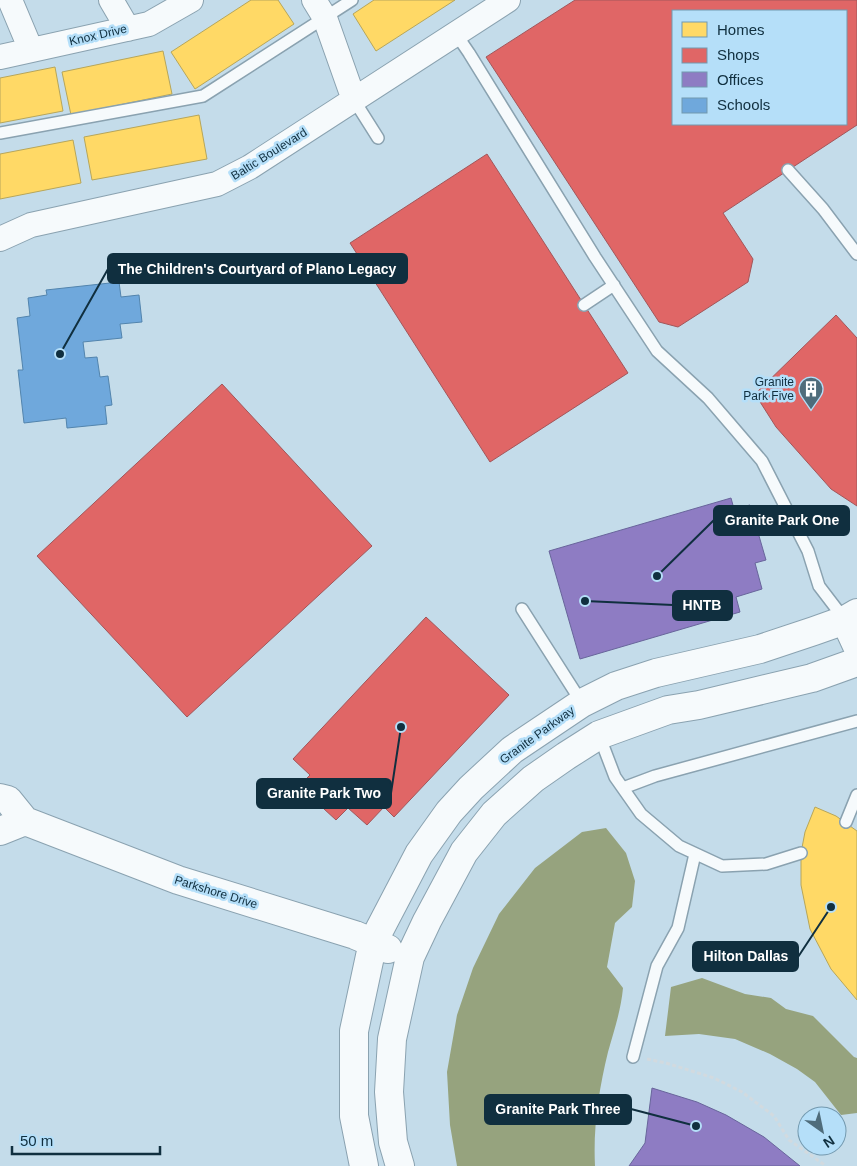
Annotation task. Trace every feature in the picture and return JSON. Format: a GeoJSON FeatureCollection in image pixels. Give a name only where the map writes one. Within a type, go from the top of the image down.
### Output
{"type":"FeatureCollection","features":[{"type":"Feature","properties":{"kind":"street"},"geometry":{"type":"LineString","coordinates":[[10,0],[31,50]]}},
{"type":"Feature","properties":{"kind":"street"},"geometry":{"type":"LineString","coordinates":[[111,0],[128,28]]}},
{"type":"Feature","properties":{"kind":"street","name":"Knox Drive"},"geometry":{"type":"LineString","coordinates":[[0,57],[149,24],[191,0]]}},
{"type":"Feature","properties":{"kind":"street","name":"Baltic Boulevard"},"geometry":{"type":"LineString","coordinates":[[0,239],[31,225],[217,184],[250,167],[508,0]]}},
{"type":"Feature","properties":{"kind":"street"},"geometry":{"type":"LineString","coordinates":[[319,9],[354,100]]}},
{"type":"Feature","properties":{"kind":"street"},"geometry":{"type":"LineString","coordinates":[[851,616],[857,646]]}},
{"type":"Feature","properties":{"kind":"street","name":"Granite Parkway"},"geometry":{"type":"LineString","coordinates":[[364,1166],[354,1116],[354,1031],[372,942],[419,854],[449,812],[512,750],[582,703],[616,686],[656,673],[760,649],[851,616]]}},
{"type":"Feature","properties":{"kind":"street"},"geometry":{"type":"LineString","coordinates":[[400,1166],[392,1142],[389,1092],[392,1039],[410,957],[426,921],[464,852],[494,814],[533,779],[599,735],[668,710],[812,678],[857,662]]}},
{"type":"Feature","properties":{"kind":"street"},"geometry":{"type":"LineString","coordinates":[[582,703],[599,735]]}},
{"type":"Feature","properties":{"kind":"street","name":"Parkshore Drive"},"geometry":{"type":"LineString","coordinates":[[0,798],[8,800],[25,821],[178,880],[355,935],[410,957]]}},
{"type":"Feature","properties":{"kind":"street"},"geometry":{"type":"LineString","coordinates":[[0,831],[25,821]]}},
{"type":"Feature","properties":{"kind":"lane"},"geometry":{"type":"LineString","coordinates":[[0,133],[203,96],[319,9],[352,0]]}},
{"type":"Feature","properties":{"kind":"lane"},"geometry":{"type":"LineString","coordinates":[[456,34],[657,351],[708,398],[762,462],[808,551],[819,586],[851,616]]}},
{"type":"Feature","properties":{"kind":"lane"},"geometry":{"type":"LineString","coordinates":[[354,100],[378,138]]}},
{"type":"Feature","properties":{"kind":"lane"},"geometry":{"type":"LineString","coordinates":[[788,170],[822,209],[857,254]]}},
{"type":"Feature","properties":{"kind":"lane"},"geometry":{"type":"LineString","coordinates":[[584,305],[614,285]]}},
{"type":"Feature","properties":{"kind":"lane"},"geometry":{"type":"LineString","coordinates":[[522,609],[582,703]]}},
{"type":"Feature","properties":{"kind":"lane"},"geometry":{"type":"LineString","coordinates":[[623,788],[656,776],[857,721]]}},
{"type":"Feature","properties":{"kind":"lane"},"geometry":{"type":"LineString","coordinates":[[599,735],[615,777],[641,814],[679,846],[722,866],[766,864],[801,853]]}},
{"type":"Feature","properties":{"kind":"lane"},"geometry":{"type":"LineString","coordinates":[[846,822],[857,795]]}},
{"type":"Feature","properties":{"kind":"lane"},"geometry":{"type":"LineString","coordinates":[[633,1057],[657,966],[678,928],[695,854]]}},
{"type":"Feature","properties":{"kind":"path"},"geometry":{"type":"LineString","coordinates":[[633,1057],[666,1063],[714,1078],[742,1092],[774,1116],[789,1140],[826,1166]]}},
{"type":"Feature","properties":{"kind":"shaded area"},"geometry":{"type":"Polygon","coordinates":[[[606,828],[626,853],[635,881],[632,907],[615,923],[607,967],[623,988],[599,1094],[595,1137],[595,1166],[457,1166],[450,1125],[447,1072],[457,1015],[473,968],[499,914],[535,868],[582,832],[606,828]]]}},
{"type":"Feature","properties":{"kind":"shaded area"},"geometry":{"type":"Polygon","coordinates":[[[702,978],[745,994],[771,998],[786,1009],[813,1016],[857,1058],[857,1113],[847,1114],[847,1106],[834,1106],[815,1082],[797,1069],[770,1054],[735,1039],[699,1034],[665,1036],[671,987],[702,978]]]}},
{"type":"Feature","properties":{"kind":"building: Homes"},"geometry":{"type":"Polygon","coordinates":[[[251,0],[278,0],[294,24],[195,89],[171,52],[251,0]]]}},
{"type":"Feature","properties":{"kind":"building: Homes"},"geometry":{"type":"Polygon","coordinates":[[[374,0],[455,0],[376,51],[353,14],[374,0]]]}},
{"type":"Feature","properties":{"kind":"building: Homes"},"geometry":{"type":"Polygon","coordinates":[[[163,51],[172,94],[71,115],[62,72],[163,51]]]}},
{"type":"Feature","properties":{"kind":"building: Homes"},"geometry":{"type":"Polygon","coordinates":[[[55,67],[63,111],[0,123],[0,78],[55,67]]]}},
{"type":"Feature","properties":{"kind":"building: Homes"},"geometry":{"type":"Polygon","coordinates":[[[199,115],[207,159],[92,180],[84,137],[199,115]]]}},
{"type":"Feature","properties":{"kind":"building: Homes"},"geometry":{"type":"Polygon","coordinates":[[[73,140],[81,183],[0,199],[0,154],[73,140]]]}},
{"type":"Feature","properties":{"kind":"building: Homes"},"geometry":{"type":"Polygon","coordinates":[[[815,807],[836,816],[857,831],[857,1000],[831,969],[810,929],[801,885],[801,853],[805,832],[815,807]]]}},
{"type":"Feature","properties":{"kind":"building: Shops"},"geometry":{"type":"Polygon","coordinates":[[[575,0],[857,0],[857,125],[723,213],[753,259],[748,282],[678,327],[659,322],[486,57],[575,0]]]}},
{"type":"Feature","properties":{"kind":"building: Shops"},"geometry":{"type":"Polygon","coordinates":[[[487,154],[628,373],[490,462],[350,243],[487,154]]]}},
{"type":"Feature","properties":{"kind":"building: Shops","name":"Granite Park Five"},"geometry":{"type":"Polygon","coordinates":[[[836,315],[857,338],[857,506],[831,489],[776,427],[755,394],[836,315]]]}},
{"type":"Feature","properties":{"kind":"building: Shops"},"geometry":{"type":"Polygon","coordinates":[[[222,384],[372,546],[187,717],[37,556],[222,384]]]}},
{"type":"Feature","properties":{"kind":"building: Shops"},"geometry":{"type":"Polygon","coordinates":[[[426,617],[509,695],[394,817],[384,807],[367,825],[348,808],[336,820],[299,786],[310,775],[293,759],[426,617]]]}},
{"type":"Feature","properties":{"kind":"building: Offices"},"geometry":{"type":"Polygon","coordinates":[[[731,498],[734,509],[750,505],[766,560],[755,563],[762,589],[736,597],[740,612],[580,659],[549,551],[731,498]]]}},
{"type":"Feature","properties":{"kind":"building: Offices"},"geometry":{"type":"Polygon","coordinates":[[[652,1088],[697,1102],[726,1115],[764,1137],[800,1166],[629,1166],[645,1143],[652,1088]]]}},
{"type":"Feature","properties":{"kind":"building: Schools"},"geometry":{"type":"Polygon","coordinates":[[[119,282],[121,297],[139,295],[142,322],[120,324],[122,338],[83,342],[85,358],[97,357],[100,377],[108,376],[112,405],[105,406],[107,424],[67,428],[66,418],[24,423],[18,370],[23,370],[17,318],[30,316],[28,298],[47,295],[46,290],[119,282]]]}},
{"type":"Feature","properties":{"kind":"place","name":"The Children's Courtyard of Plano Legacy"},"geometry":{"type":"Point","coordinates":[60,354]}},
{"type":"Feature","properties":{"kind":"place","name":"Granite Park Five"},"geometry":{"type":"Point","coordinates":[811,410]}},
{"type":"Feature","properties":{"kind":"place","name":"Granite Park One"},"geometry":{"type":"Point","coordinates":[657,576]}},
{"type":"Feature","properties":{"kind":"place","name":"HNTB"},"geometry":{"type":"Point","coordinates":[585,601]}},
{"type":"Feature","properties":{"kind":"place","name":"Granite Park Two"},"geometry":{"type":"Point","coordinates":[401,727]}},
{"type":"Feature","properties":{"kind":"place","name":"Hilton Dallas"},"geometry":{"type":"Point","coordinates":[831,907]}},
{"type":"Feature","properties":{"kind":"place","name":"Granite Park Three"},"geometry":{"type":"Point","coordinates":[696,1126]}}]}
